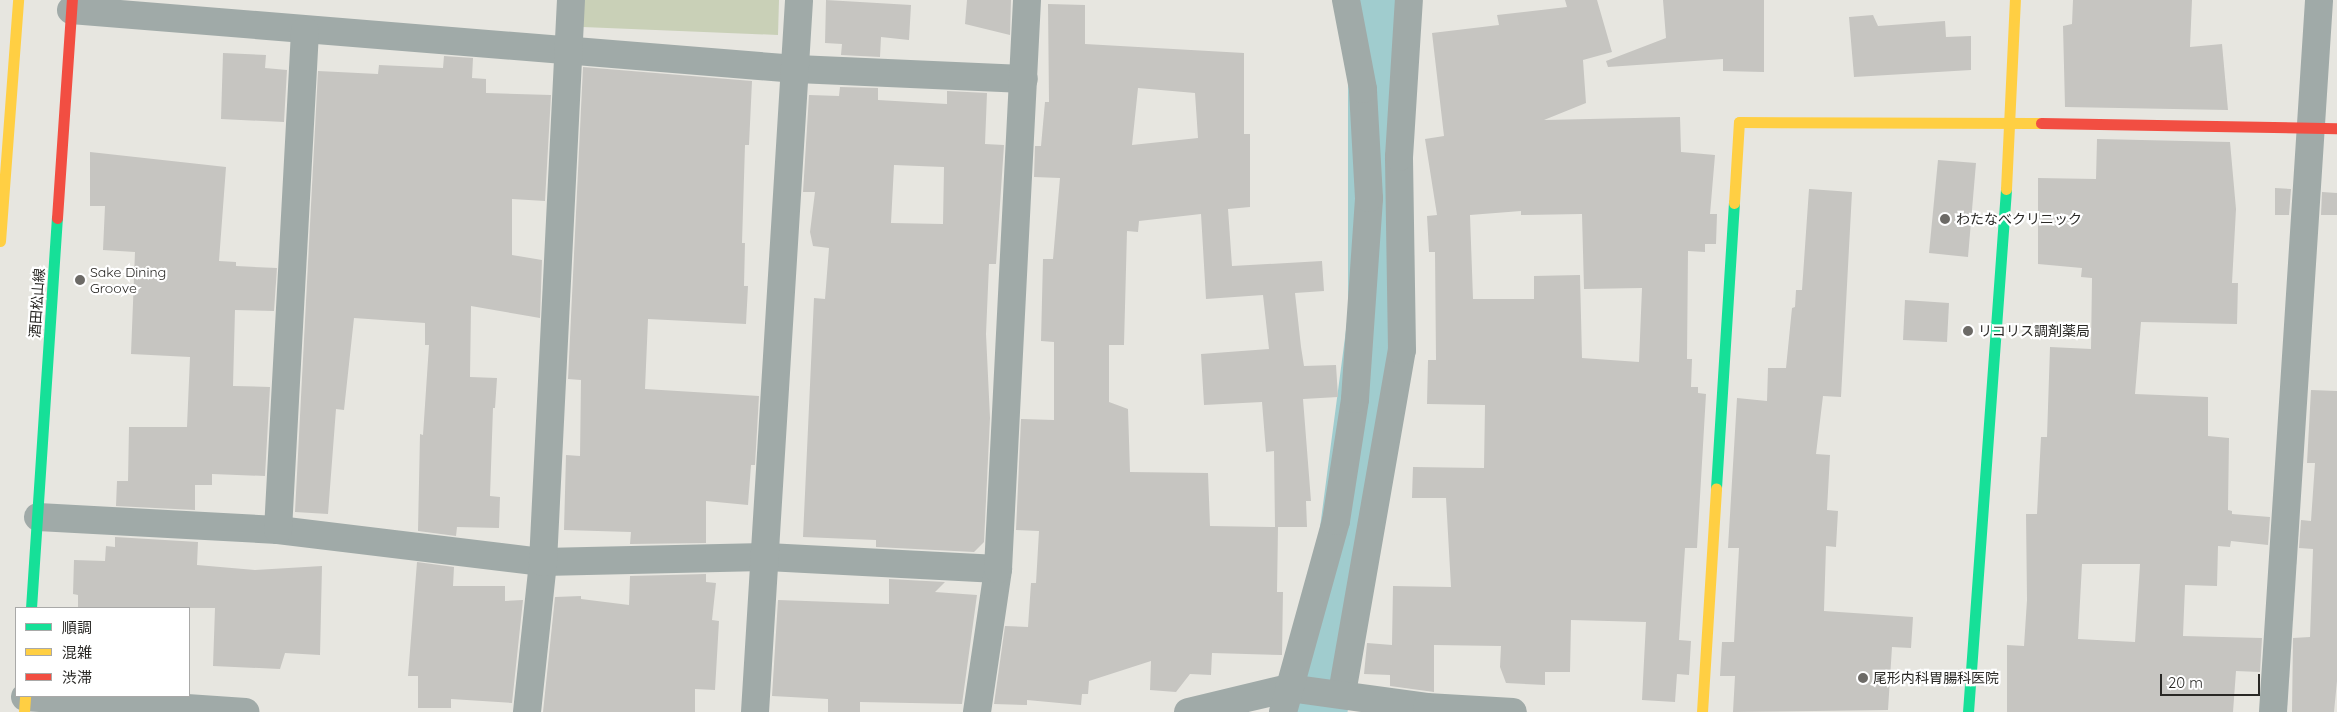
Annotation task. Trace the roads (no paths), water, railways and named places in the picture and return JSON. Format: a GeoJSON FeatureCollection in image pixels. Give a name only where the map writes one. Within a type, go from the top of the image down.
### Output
{"type":"FeatureCollection","features":[{"type":"Feature","properties":{"kind":"street"},"geometry":{"type":"LineString","coordinates":[[527,712],[543,562],[571,0]]}},
{"type":"Feature","properties":{"kind":"street"},"geometry":{"type":"LineString","coordinates":[[755,712],[767,557],[799,0]]}},
{"type":"Feature","properties":{"kind":"street"},"geometry":{"type":"LineString","coordinates":[[977,712],[998,569],[1027,0]]}},
{"type":"Feature","properties":{"kind":"street"},"geometry":{"type":"LineString","coordinates":[[1286,700],[1336,521],[1355,399],[1369,198],[1363,89],[1346,0]]}},
{"type":"Feature","properties":{"kind":"street"},"geometry":{"type":"LineString","coordinates":[[1342,694],[1402,350],[1399,157],[1409,0]]}},
{"type":"Feature","properties":{"kind":"street"},"geometry":{"type":"LineString","coordinates":[[1968,712],[2011,122],[2015,0]]}},
{"type":"Feature","properties":{"kind":"street"},"geometry":{"type":"LineString","coordinates":[[2273,712],[2309,126],[2319,0]]}},
{"type":"Feature","properties":{"kind":"street"},"geometry":{"type":"LineString","coordinates":[[0,241],[12,5]]}},
{"type":"Feature","properties":{"kind":"street"},"geometry":{"type":"LineString","coordinates":[[71,5],[304,31],[796,69],[1024,79]]}},
{"type":"Feature","properties":{"kind":"street","name":"酒田松山線"},"geometry":{"type":"LineString","coordinates":[[31,607],[71,5]]}},
{"type":"Feature","properties":{"kind":"street"},"geometry":{"type":"LineString","coordinates":[[278,530],[304,31]]}},
{"type":"Feature","properties":{"kind":"street"},"geometry":{"type":"LineString","coordinates":[[1702,712],[1739,122],[2011,122],[2337,128]]}},
{"type":"Feature","properties":{"kind":"street"},"geometry":{"type":"LineString","coordinates":[[38,517],[278,530],[543,562],[767,557],[998,569]]}},
{"type":"Feature","properties":{"kind":"street"},"geometry":{"type":"LineString","coordinates":[[1188,712],[1342,694],[1427,707],[1513,712]]}},
{"type":"Feature","properties":{"kind":"street"},"geometry":{"type":"LineString","coordinates":[[25,702],[245,712]]}},
{"type":"Feature","properties":{"kind":"waterway"},"geometry":{"type":"LineString","coordinates":[[1317,712],[1349,537],[1378,318],[1378,0]]}},
{"type":"Feature","properties":{"kind":"place","name":"わたなべクリニック"},"geometry":{"type":"Point","coordinates":[1945,219]}},
{"type":"Feature","properties":{"kind":"place","name":"Sake Dining Groove"},"geometry":{"type":"Point","coordinates":[80,280]}},
{"type":"Feature","properties":{"kind":"place","name":"リコリス調剤薬局"},"geometry":{"type":"Point","coordinates":[1968,331]}},
{"type":"Feature","properties":{"kind":"place","name":"尾形内科胃腸科医院"},"geometry":{"type":"Point","coordinates":[1863,678]}}]}
